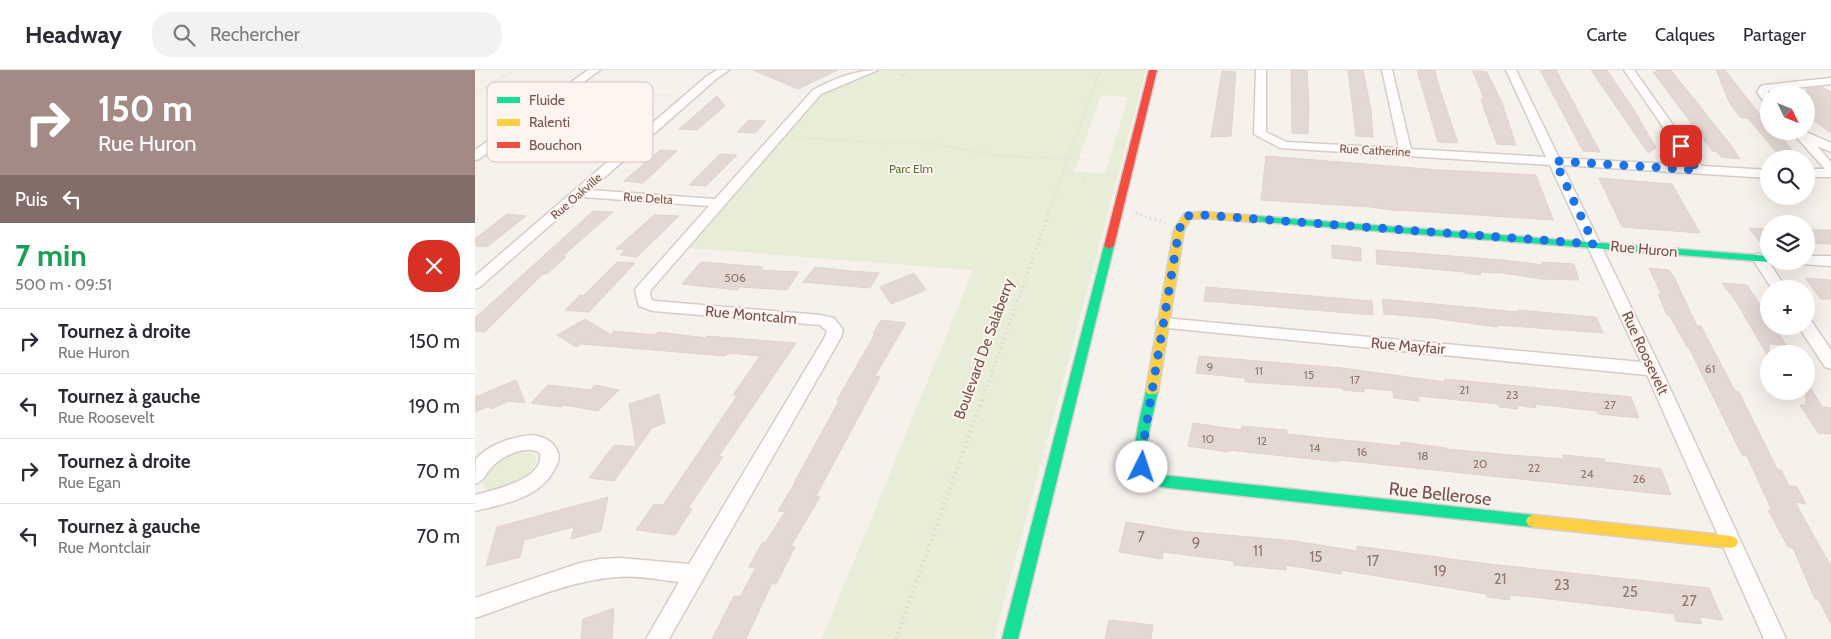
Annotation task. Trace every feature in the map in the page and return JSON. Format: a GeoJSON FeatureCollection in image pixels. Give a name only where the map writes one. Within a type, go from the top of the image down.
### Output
{"type":"FeatureCollection","features":[{"type":"Feature","properties":{"kind":"street"},"geometry":{"type":"LineString","coordinates":[[578,82],[595,70]]}},
{"type":"Feature","properties":{"kind":"street","name":"Rue Oakville"},"geometry":{"type":"LineString","coordinates":[[653,128],[711,78],[724,70]]}},
{"type":"Feature","properties":{"kind":"street","name":"Rue Montcalm"},"geometry":{"type":"LineString","coordinates":[[657,639],[833,337],[835,330],[828,322],[820,320],[659,307],[644,302],[641,294],[644,285],[822,88],[873,70]]}},
{"type":"Feature","properties":{"kind":"street"},"geometry":{"type":"LineString","coordinates":[[1010,639],[1153,70]]}},
{"type":"Feature","properties":{"kind":"street","name":"Rue Catherine"},"geometry":{"type":"LineString","coordinates":[[1261,70],[1260,134],[1284,145],[1760,173]]}},
{"type":"Feature","properties":{"kind":"street"},"geometry":{"type":"LineString","coordinates":[[1387,70],[1405,152]]}},
{"type":"Feature","properties":{"kind":"street","name":"Rue Roosevelt"},"geometry":{"type":"LineString","coordinates":[[1511,70],[1653,368],[1775,639]]}},
{"type":"Feature","properties":{"kind":"street"},"geometry":{"type":"LineString","coordinates":[[1629,70],[1698,170]]}},
{"type":"Feature","properties":{"kind":"street"},"geometry":{"type":"LineString","coordinates":[[1814,70],[1831,81]]}},
{"type":"Feature","properties":{"kind":"street"},"geometry":{"type":"LineString","coordinates":[[1793,85],[1831,81]]}},
{"type":"Feature","properties":{"kind":"street"},"geometry":{"type":"LineString","coordinates":[[1806,140],[1831,169]]}},
{"type":"Feature","properties":{"kind":"street"},"geometry":{"type":"LineString","coordinates":[[1815,140],[1831,148]]}},
{"type":"Feature","properties":{"kind":"street"},"geometry":{"type":"LineString","coordinates":[[475,156],[487,147]]}},
{"type":"Feature","properties":{"kind":"street","name":"Rue Oakville"},"geometry":{"type":"LineString","coordinates":[[475,284],[615,162]]}},
{"type":"Feature","properties":{"kind":"street"},"geometry":{"type":"LineString","coordinates":[[1815,174],[1831,173]]}},
{"type":"Feature","properties":{"kind":"street","name":"Rue Delta"},"geometry":{"type":"LineString","coordinates":[[579,193],[718,203]]}},
{"type":"Feature","properties":{"kind":"street","name":"Rue Huron"},"geometry":{"type":"LineString","coordinates":[[1147,476],[1142,467],[1141,457],[1179,230],[1184,218],[1189,215],[1760,258]]}},
{"type":"Feature","properties":{"kind":"street"},"geometry":{"type":"LineString","coordinates":[[1815,261],[1831,261]]}},
{"type":"Feature","properties":{"kind":"street","name":"Rue Mayfair"},"geometry":{"type":"LineString","coordinates":[[1164,323],[1653,368]]}},
{"type":"Feature","properties":{"kind":"street"},"geometry":{"type":"LineString","coordinates":[[1812,335],[1831,363]]}},
{"type":"Feature","properties":{"kind":"street"},"geometry":{"type":"LineString","coordinates":[[475,476],[482,464],[491,456],[517,445],[539,444],[546,448],[550,454],[549,462],[544,472],[534,481],[520,490],[502,497],[475,503]]}},
{"type":"Feature","properties":{"kind":"street","name":"Rue Bellerose"},"geometry":{"type":"LineString","coordinates":[[1147,476],[1169,483],[1731,542]]}},
{"type":"Feature","properties":{"kind":"street"},"geometry":{"type":"LineString","coordinates":[[475,608],[600,568],[620,567],[694,574]]}},
{"type":"Feature","properties":{"kind":"path"},"geometry":{"type":"LineString","coordinates":[[495,82],[515,70]]}},
{"type":"Feature","properties":{"kind":"path"},"geometry":{"type":"LineString","coordinates":[[911,70],[903,75],[911,79]]}},
{"type":"Feature","properties":{"kind":"path","name":"Boulevard De Salaberry"},"geometry":{"type":"LineString","coordinates":[[897,639],[1100,70]]}},
{"type":"Feature","properties":{"kind":"path"},"geometry":{"type":"LineString","coordinates":[[475,94],[487,87]]}},
{"type":"Feature","properties":{"kind":"path"},"geometry":{"type":"LineString","coordinates":[[653,95],[689,97]]}},
{"type":"Feature","properties":{"kind":"path"},"geometry":{"type":"LineString","coordinates":[[777,136],[882,143],[921,142],[1002,156],[1090,160]]}},
{"type":"Feature","properties":{"kind":"path"},"geometry":{"type":"LineString","coordinates":[[1083,180],[1086,172]]}},
{"type":"Feature","properties":{"kind":"path"},"geometry":{"type":"LineString","coordinates":[[1128,211],[1151,220],[1169,223]]}},
{"type":"Feature","properties":{"kind":"green space","name":"Parc Elm"},"geometry":{"type":"Polygon","coordinates":[[[884,70],[1146,70],[994,639],[822,639],[973,270],[688,248],[818,99],[827,92],[884,70]],[[1101,95],[1074,172],[1105,173],[1128,97],[1101,95]]]}},
{"type":"Feature","properties":{"kind":"green space"},"geometry":{"type":"Polygon","coordinates":[[[518,452],[535,455],[536,463],[532,469],[521,479],[507,487],[492,490],[485,489],[483,484],[493,468],[502,460],[518,452]]]}},
{"type":"Feature","properties":{"kind":"building"},"geometry":{"type":"Polygon","coordinates":[[[753,70],[838,70],[798,89],[753,70]]]}},
{"type":"Feature","properties":{"kind":"building"},"geometry":{"type":"Polygon","coordinates":[[[1291,70],[1307,70],[1308,134],[1292,133],[1291,70]]]}},
{"type":"Feature","properties":{"kind":"building"},"geometry":{"type":"Polygon","coordinates":[[[1348,70],[1363,70],[1371,110],[1373,137],[1356,136],[1348,70]]]}},
{"type":"Feature","properties":{"kind":"building"},"geometry":{"type":"Polygon","coordinates":[[[1417,70],[1435,70],[1458,143],[1438,142],[1417,70]]]}},
{"type":"Feature","properties":{"kind":"building"},"geometry":{"type":"Polygon","coordinates":[[[1540,70],[1556,70],[1600,152],[1583,151],[1540,70]]]}},
{"type":"Feature","properties":{"kind":"building"},"geometry":{"type":"Polygon","coordinates":[[[1591,70],[1607,70],[1634,110],[1656,148],[1648,153],[1591,70]]]}},
{"type":"Feature","properties":{"kind":"building"},"geometry":{"type":"Polygon","coordinates":[[[1656,70],[1671,70],[1740,159],[1721,157],[1717,152],[1712,151],[1653,72],[1657,72],[1656,70]]]}},
{"type":"Feature","properties":{"kind":"building"},"geometry":{"type":"Polygon","coordinates":[[[1716,70],[1725,70],[1760,115],[1760,132],[1748,118],[1741,118],[1730,104],[1716,70]]]}},
{"type":"Feature","properties":{"kind":"building"},"geometry":{"type":"Polygon","coordinates":[[[1222,71],[1236,72],[1231,136],[1211,137],[1222,71]]]}},
{"type":"Feature","properties":{"kind":"building"},"geometry":{"type":"Polygon","coordinates":[[[1473,71],[1487,72],[1502,103],[1516,145],[1497,144],[1481,99],[1484,99],[1473,71]]]}},
{"type":"Feature","properties":{"kind":"building"},"geometry":{"type":"Polygon","coordinates":[[[1822,87],[1831,92],[1831,133],[1815,121],[1815,88],[1822,87]]]}},
{"type":"Feature","properties":{"kind":"building"},"geometry":{"type":"Polygon","coordinates":[[[717,96],[725,106],[697,130],[679,129],[717,96]]]}},
{"type":"Feature","properties":{"kind":"building"},"geometry":{"type":"Polygon","coordinates":[[[749,120],[766,121],[755,133],[737,132],[749,120]]]}},
{"type":"Feature","properties":{"kind":"building"},"geometry":{"type":"Polygon","coordinates":[[[1766,140],[1784,140],[1792,150],[1775,150],[1766,140]]]}},
{"type":"Feature","properties":{"kind":"building"},"geometry":{"type":"Polygon","coordinates":[[[660,150],[677,151],[643,183],[624,181],[646,162],[653,162],[653,156],[660,150]]]}},
{"type":"Feature","properties":{"kind":"building"},"geometry":{"type":"Polygon","coordinates":[[[720,154],[737,155],[706,186],[689,185],[720,154]]]}},
{"type":"Feature","properties":{"kind":"building"},"geometry":{"type":"Polygon","coordinates":[[[1266,156],[1439,170],[1536,175],[1553,220],[1399,211],[1371,207],[1261,200],[1266,156]]]}},
{"type":"Feature","properties":{"kind":"building"},"geometry":{"type":"Polygon","coordinates":[[[1599,178],[1672,184],[1700,233],[1622,227],[1599,178]]]}},
{"type":"Feature","properties":{"kind":"building"},"geometry":{"type":"Polygon","coordinates":[[[593,211],[613,212],[563,256],[566,257],[547,274],[543,274],[485,332],[475,331],[475,318],[593,211]]]}},
{"type":"Feature","properties":{"kind":"building"},"geometry":{"type":"Polygon","coordinates":[[[507,214],[526,216],[487,247],[475,246],[475,239],[507,214]]]}},
{"type":"Feature","properties":{"kind":"building"},"geometry":{"type":"Polygon","coordinates":[[[654,215],[679,216],[637,257],[620,255],[625,250],[616,249],[654,215]]]}},
{"type":"Feature","properties":{"kind":"building"},"geometry":{"type":"Polygon","coordinates":[[[1749,228],[1760,229],[1759,241],[1749,228]]]}},
{"type":"Feature","properties":{"kind":"building"},"geometry":{"type":"Polygon","coordinates":[[[1815,230],[1831,230],[1831,244],[1815,243],[1815,230]]]}},
{"type":"Feature","properties":{"kind":"building"},"geometry":{"type":"Polygon","coordinates":[[[1332,245],[1361,248],[1361,261],[1332,258],[1332,245]]]}},
{"type":"Feature","properties":{"kind":"building"},"geometry":{"type":"Polygon","coordinates":[[[1376,250],[1544,265],[1542,262],[1574,264],[1579,280],[1542,279],[1496,272],[1480,272],[1481,275],[1377,264],[1376,250]]]}},
{"type":"Feature","properties":{"kind":"building"},"geometry":{"type":"Polygon","coordinates":[[[617,262],[635,263],[589,312],[565,310],[580,295],[583,296],[617,262]]]}},
{"type":"Feature","properties":{"kind":"building"},"geometry":{"type":"Polygon","coordinates":[[[701,262],[763,267],[761,270],[799,272],[787,290],[740,287],[738,290],[682,284],[701,262]]]}},
{"type":"Feature","properties":{"kind":"building"},"geometry":{"type":"Polygon","coordinates":[[[815,267],[879,273],[870,288],[803,282],[815,267]]]}},
{"type":"Feature","properties":{"kind":"building"},"geometry":{"type":"Polygon","coordinates":[[[1649,268],[1669,270],[1674,277],[1697,326],[1701,326],[1735,391],[1739,392],[1777,469],[1781,470],[1789,486],[1797,487],[1806,504],[1795,502],[1831,564],[1831,624],[1818,599],[1815,599],[1793,548],[1788,547],[1768,510],[1772,511],[1747,456],[1742,455],[1689,348],[1670,316],[1667,315],[1658,294],[1662,295],[1649,268]]]}},
{"type":"Feature","properties":{"kind":"building"},"geometry":{"type":"Polygon","coordinates":[[[914,273],[926,290],[891,304],[880,287],[914,273]]]}},
{"type":"Feature","properties":{"kind":"building"},"geometry":{"type":"Polygon","coordinates":[[[1805,278],[1831,280],[1831,299],[1821,299],[1815,291],[1815,280],[1807,280],[1805,278]]]}},
{"type":"Feature","properties":{"kind":"building"},"geometry":{"type":"Polygon","coordinates":[[[1722,283],[1747,285],[1760,304],[1760,335],[1780,335],[1786,345],[1761,345],[1737,303],[1722,283]]]}},
{"type":"Feature","properties":{"kind":"building"},"geometry":{"type":"Polygon","coordinates":[[[1206,287],[1372,301],[1373,315],[1204,301],[1206,287]]]}},
{"type":"Feature","properties":{"kind":"building"},"geometry":{"type":"Polygon","coordinates":[[[1382,299],[1518,312],[1517,310],[1596,317],[1603,333],[1497,325],[1497,327],[1432,318],[1384,314],[1382,299]]]}},
{"type":"Feature","properties":{"kind":"building"},"geometry":{"type":"Polygon","coordinates":[[[585,319],[611,335],[614,331],[655,335],[658,332],[706,338],[707,336],[796,343],[719,456],[723,457],[688,508],[692,509],[675,535],[636,530],[654,504],[663,505],[737,396],[733,395],[760,356],[728,353],[726,356],[581,344],[576,347],[557,335],[585,319]]]}},
{"type":"Feature","properties":{"kind":"building"},"geometry":{"type":"Polygon","coordinates":[[[881,320],[906,323],[875,376],[880,377],[816,496],[820,497],[791,546],[795,547],[776,584],[772,583],[746,639],[712,639],[734,596],[740,597],[756,567],[749,567],[762,543],[765,543],[785,512],[778,511],[796,481],[839,401],[837,400],[881,320]]]}},
{"type":"Feature","properties":{"kind":"building"},"geometry":{"type":"Polygon","coordinates":[[[1199,356],[1342,368],[1445,382],[1445,379],[1631,397],[1639,418],[1598,414],[1597,411],[1535,404],[1536,408],[1517,405],[1518,409],[1499,407],[1498,404],[1418,396],[1419,401],[1394,398],[1393,391],[1364,388],[1364,392],[1342,390],[1342,388],[1245,382],[1245,378],[1196,373],[1199,356]]]}},
{"type":"Feature","properties":{"kind":"building"},"geometry":{"type":"Polygon","coordinates":[[[516,380],[525,403],[509,401],[491,409],[489,406],[475,412],[475,397],[516,380]]]}},
{"type":"Feature","properties":{"kind":"building"},"geometry":{"type":"Polygon","coordinates":[[[548,385],[591,390],[595,385],[619,390],[598,411],[564,405],[562,407],[531,403],[548,385]]]}},
{"type":"Feature","properties":{"kind":"building"},"geometry":{"type":"Polygon","coordinates":[[[659,394],[665,423],[652,428],[614,481],[589,478],[614,445],[636,447],[629,404],[659,394]]]}},
{"type":"Feature","properties":{"kind":"building"},"geometry":{"type":"Polygon","coordinates":[[[1815,395],[1822,407],[1831,408],[1831,434],[1818,433],[1800,405],[1806,405],[1806,400],[1815,400],[1815,395]]]}},
{"type":"Feature","properties":{"kind":"building"},"geometry":{"type":"Polygon","coordinates":[[[1193,423],[1241,430],[1242,426],[1287,430],[1287,434],[1401,446],[1401,442],[1447,449],[1511,455],[1564,459],[1563,455],[1604,459],[1605,462],[1661,469],[1671,495],[1339,460],[1339,462],[1228,450],[1228,452],[1188,446],[1193,423]]]}},
{"type":"Feature","properties":{"kind":"building"},"geometry":{"type":"Polygon","coordinates":[[[608,497],[601,531],[571,539],[574,527],[524,540],[520,557],[486,566],[497,527],[608,497]]]}},
{"type":"Feature","properties":{"kind":"building"},"geometry":{"type":"Polygon","coordinates":[[[1126,522],[1182,531],[1295,541],[1357,551],[1357,546],[1481,563],[1709,588],[1723,620],[1699,617],[1702,624],[1676,621],[1674,614],[1533,597],[1509,595],[1510,600],[1487,597],[1486,594],[1341,570],[1341,574],[1286,565],[1286,570],[1234,565],[1234,561],[1163,552],[1162,559],[1119,552],[1126,522]]]}},
{"type":"Feature","properties":{"kind":"building"},"geometry":{"type":"Polygon","coordinates":[[[614,608],[612,639],[581,639],[583,619],[614,608]]]}},
{"type":"Feature","properties":{"kind":"building"},"geometry":{"type":"Polygon","coordinates":[[[1109,620],[1153,625],[1151,639],[1105,639],[1109,620]]]}},
{"type":"Feature","properties":{"kind":"traffic: fast"},"geometry":{"type":"LineString","coordinates":[[1255,219],[1760,258]]}},
{"type":"Feature","properties":{"kind":"traffic: fast"},"geometry":{"type":"LineString","coordinates":[[1010,639],[1109,246]]}},
{"type":"Feature","properties":{"kind":"traffic: fast"},"geometry":{"type":"LineString","coordinates":[[1152,391],[1141,455],[1145,471],[1150,476],[1159,480],[1169,483],[1533,521]]}},
{"type":"Feature","properties":{"kind":"traffic: slow"},"geometry":{"type":"LineString","coordinates":[[1152,391],[1179,230],[1187,216],[1203,215],[1255,219]]}},
{"type":"Feature","properties":{"kind":"traffic: slow"},"geometry":{"type":"LineString","coordinates":[[1533,521],[1731,542]]}},
{"type":"Feature","properties":{"kind":"traffic: jam"},"geometry":{"type":"LineString","coordinates":[[1109,246],[1153,70]]}},
{"type":"Feature","properties":{"kind":"route"},"geometry":{"type":"LineString","coordinates":[[1142,467],[1141,457],[1179,230],[1185,216],[1203,215],[1594,244],[1555,161],[1698,170],[1681,146]]}}]}
